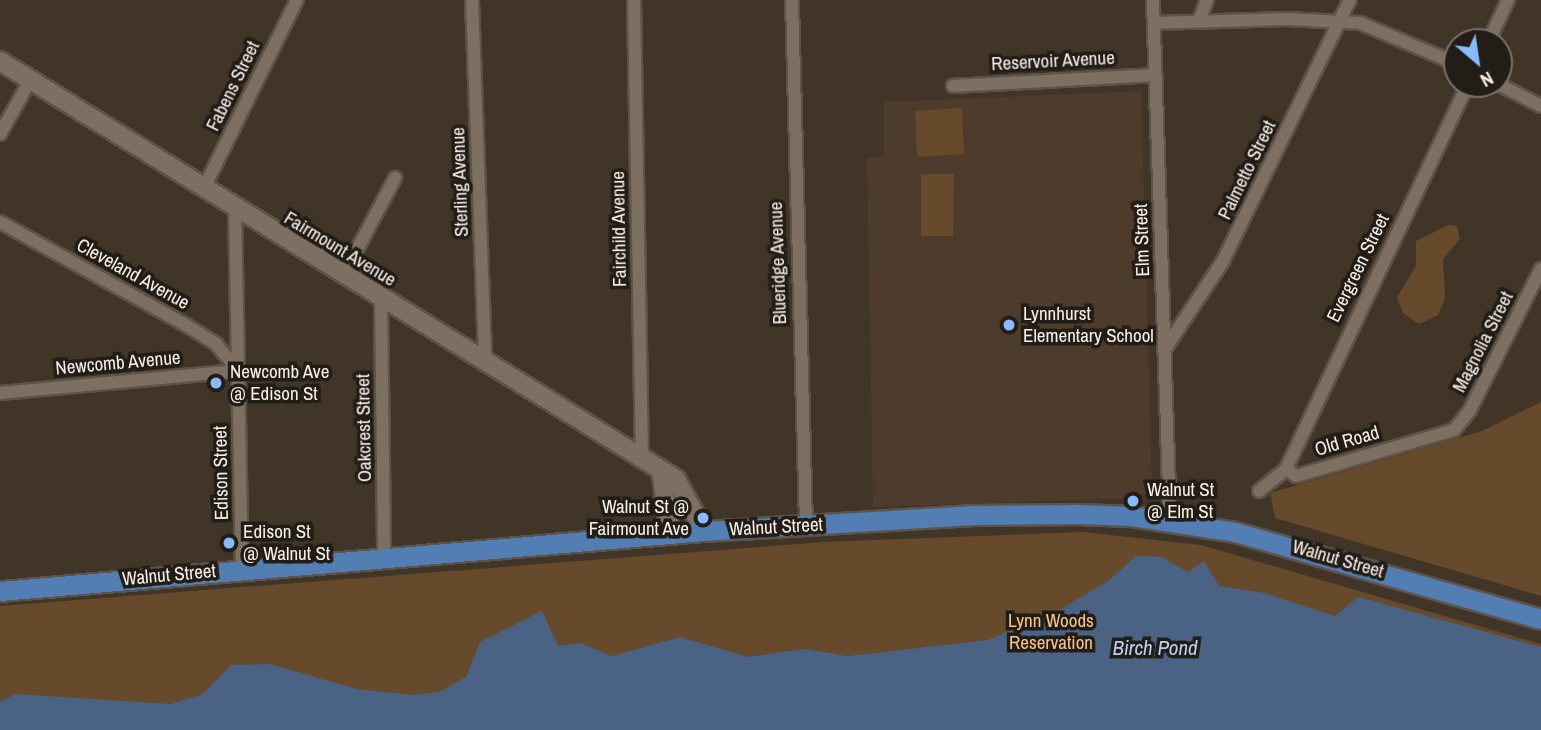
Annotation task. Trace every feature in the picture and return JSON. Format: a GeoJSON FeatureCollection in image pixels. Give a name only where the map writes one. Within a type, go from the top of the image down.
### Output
{"type":"FeatureCollection","features":[{"type":"Feature","properties":{"kind":"main road","name":"Walnut Street"},"geometry":{"type":"LineString","coordinates":[[0,591],[670,533],[1015,514],[1170,521],[1296,547],[1541,619]]}},
{"type":"Feature","properties":{"kind":"street","name":"Fabens Street"},"geometry":{"type":"LineString","coordinates":[[203,190],[297,0]]}},
{"type":"Feature","properties":{"kind":"street","name":"Sterling Avenue"},"geometry":{"type":"LineString","coordinates":[[472,0],[485,363]]}},
{"type":"Feature","properties":{"kind":"street","name":"Fairchild Avenue"},"geometry":{"type":"LineString","coordinates":[[634,0],[642,458]]}},
{"type":"Feature","properties":{"kind":"street","name":"Blueridge Avenue"},"geometry":{"type":"LineString","coordinates":[[792,0],[806,525]]}},
{"type":"Feature","properties":{"kind":"street","name":"Elm Street"},"geometry":{"type":"LineString","coordinates":[[1153,0],[1170,521]]}},
{"type":"Feature","properties":{"kind":"street"},"geometry":{"type":"LineString","coordinates":[[1199,21],[1207,0]]}},
{"type":"Feature","properties":{"kind":"street","name":"Palmetto Street"},"geometry":{"type":"LineString","coordinates":[[1165,349],[1223,261],[1350,0]]}},
{"type":"Feature","properties":{"kind":"street"},"geometry":{"type":"LineString","coordinates":[[1495,28],[1508,0]]}},
{"type":"Feature","properties":{"kind":"street"},"geometry":{"type":"LineString","coordinates":[[1154,23],[1340,20],[1369,25],[1443,58]]}},
{"type":"Feature","properties":{"kind":"street","name":"Fairmount Avenue"},"geometry":{"type":"LineString","coordinates":[[0,61],[203,190],[676,479],[704,531]]}},
{"type":"Feature","properties":{"kind":"street","name":"Reservoir Avenue"},"geometry":{"type":"LineString","coordinates":[[953,86],[1156,75]]}},
{"type":"Feature","properties":{"kind":"street"},"geometry":{"type":"LineString","coordinates":[[0,134],[32,79]]}},
{"type":"Feature","properties":{"kind":"street"},"geometry":{"type":"LineString","coordinates":[[1513,92],[1541,106]]}},
{"type":"Feature","properties":{"kind":"street","name":"Evergreen Street"},"geometry":{"type":"LineString","coordinates":[[1286,469],[1461,98]]}},
{"type":"Feature","properties":{"kind":"street"},"geometry":{"type":"LineString","coordinates":[[343,275],[396,178]]}},
{"type":"Feature","properties":{"kind":"street","name":"Edison Street"},"geometry":{"type":"LineString","coordinates":[[235,209],[242,569]]}},
{"type":"Feature","properties":{"kind":"street","name":"Cleveland Avenue"},"geometry":{"type":"LineString","coordinates":[[0,222],[186,325],[216,344],[239,371]]}},
{"type":"Feature","properties":{"kind":"street","name":"Magnolia Street"},"geometry":{"type":"LineString","coordinates":[[1454,429],[1471,410],[1541,269]]}},
{"type":"Feature","properties":{"kind":"street","name":"Oakcrest Street"},"geometry":{"type":"LineString","coordinates":[[381,299],[384,557]]}},
{"type":"Feature","properties":{"kind":"street","name":"Newcomb Avenue"},"geometry":{"type":"LineString","coordinates":[[0,393],[239,371]]}},
{"type":"Feature","properties":{"kind":"street","name":"Old Road"},"geometry":{"type":"LineString","coordinates":[[1286,469],[1296,476],[1454,429]]}},
{"type":"Feature","properties":{"kind":"street"},"geometry":{"type":"LineString","coordinates":[[1259,491],[1286,469]]}},
{"type":"Feature","properties":{"kind":"street"},"geometry":{"type":"LineString","coordinates":[[661,470],[670,533]]}},
{"type":"Feature","properties":{"kind":"shaded area","name":"Lynnhurst Elementary School"},"geometry":{"type":"Polygon","coordinates":[[[1141,91],[1152,491],[1132,498],[873,507],[867,158],[884,157],[884,102],[1141,91]]]}},
{"type":"Feature","properties":{"kind":"green space"},"geometry":{"type":"Polygon","coordinates":[[[962,108],[964,154],[917,157],[915,111],[962,108]]]}},
{"type":"Feature","properties":{"kind":"green space"},"geometry":{"type":"Polygon","coordinates":[[[921,174],[954,174],[953,236],[921,236],[921,174]]]}},
{"type":"Feature","properties":{"kind":"green space"},"geometry":{"type":"Polygon","coordinates":[[[1448,225],[1457,226],[1460,239],[1443,259],[1445,298],[1438,315],[1419,324],[1403,313],[1397,297],[1416,266],[1416,241],[1448,225]]]}},
{"type":"Feature","properties":{"kind":"green space"},"geometry":{"type":"Polygon","coordinates":[[[1541,402],[1541,596],[1275,518],[1270,493],[1482,431],[1541,402]]]}},
{"type":"Feature","properties":{"kind":"green space","name":"Lynn Woods Reservation"},"geometry":{"type":"Polygon","coordinates":[[[1083,532],[1201,545],[1541,644],[1541,730],[0,730],[0,606],[824,542],[1083,532]]]}},
{"type":"Feature","properties":{"kind":"water","name":"Birch Pond"},"geometry":{"type":"Polygon","coordinates":[[[1136,556],[1162,557],[1188,572],[1204,561],[1219,586],[1264,593],[1335,616],[1358,597],[1541,647],[1541,730],[0,730],[0,702],[15,694],[171,704],[203,694],[231,665],[269,664],[357,689],[413,695],[439,692],[466,677],[480,642],[542,611],[558,646],[580,643],[612,656],[680,637],[748,657],[805,649],[848,656],[988,640],[1058,611],[1108,581],[1136,556]]]}},
{"type":"Feature","properties":{"kind":"place","name":"Lynnhurst Elementary School"},"geometry":{"type":"Point","coordinates":[1009,325]}},
{"type":"Feature","properties":{"kind":"place","name":"Newcomb Ave @ Edison St"},"geometry":{"type":"Point","coordinates":[216,383]}},
{"type":"Feature","properties":{"kind":"place","name":"Walnut St @ Elm St"},"geometry":{"type":"Point","coordinates":[1133,501]}},
{"type":"Feature","properties":{"kind":"place","name":"Walnut St @ Fairmount Ave"},"geometry":{"type":"Point","coordinates":[703,518]}},
{"type":"Feature","properties":{"kind":"place","name":"Edison St @ Walnut St"},"geometry":{"type":"Point","coordinates":[229,543]}}]}
